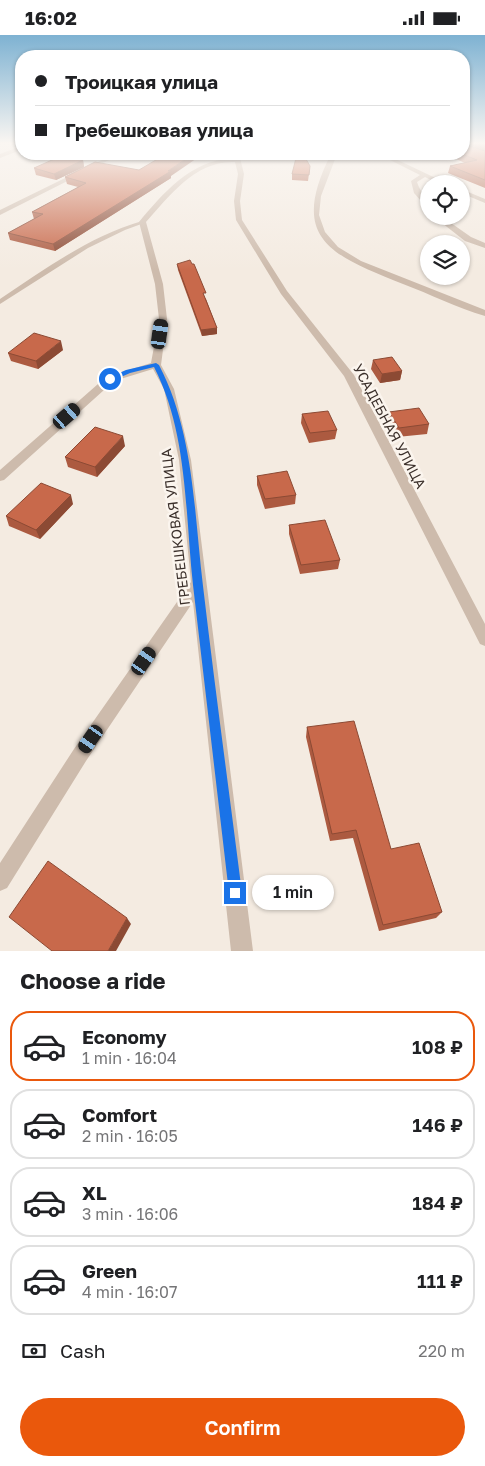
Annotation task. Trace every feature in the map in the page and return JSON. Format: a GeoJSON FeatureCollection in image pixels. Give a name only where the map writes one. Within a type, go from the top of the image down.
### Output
{"type":"FeatureCollection","features":[{"type":"Feature","properties":{"kind":"street"},"geometry":{"type":"LineString","coordinates":[[0,213],[57,185]]}},
{"type":"Feature","properties":{"kind":"street"},"geometry":{"type":"LineString","coordinates":[[0,477],[39,440],[110,379],[156,365],[163,319],[159,284],[142,222],[179,185]]}},
{"type":"Feature","properties":{"kind":"street","name":"УСАДЕБНАЯ УЛИЦА"},"geometry":{"type":"LineString","coordinates":[[239,185],[237,201],[239,220],[284,293],[350,375],[485,639]]}},
{"type":"Feature","properties":{"kind":"street"},"geometry":{"type":"LineString","coordinates":[[322,185],[318,196],[316,215],[327,241],[342,255],[482,311]]}},
{"type":"Feature","properties":{"kind":"street"},"geometry":{"type":"LineString","coordinates":[[415,185],[420,197]]}},
{"type":"Feature","properties":{"kind":"street"},"geometry":{"type":"LineString","coordinates":[[470,195],[485,201]]}},
{"type":"Feature","properties":{"kind":"street"},"geometry":{"type":"LineString","coordinates":[[449,225],[468,239],[485,246]]}},
{"type":"Feature","properties":{"kind":"street","name":"ГРЕБЕШКОВАЯ УЛИЦА"},"geometry":{"type":"LineString","coordinates":[[156,365],[169,389],[185,460],[242,951]]}},
{"type":"Feature","properties":{"kind":"street"},"geometry":{"type":"LineString","coordinates":[[0,881],[80,755],[198,583]]}},
{"type":"Feature","properties":{"kind":"lane"},"geometry":{"type":"LineString","coordinates":[[0,302],[85,248],[123,228],[142,222]]}},
{"type":"Feature","properties":{"kind":"building"},"geometry":{"type":"Polygon","coordinates":[[[83,185],[149,185],[53,244],[8,233],[43,214],[32,212],[83,185]]]}},
{"type":"Feature","properties":{"kind":"building"},"geometry":{"type":"Polygon","coordinates":[[[190,260],[194,264],[206,293],[203,293],[217,328],[201,330],[177,264],[190,260]]]}},
{"type":"Feature","properties":{"kind":"building"},"geometry":{"type":"Polygon","coordinates":[[[34,333],[61,341],[36,361],[8,353],[34,333]]]}},
{"type":"Feature","properties":{"kind":"building"},"geometry":{"type":"Polygon","coordinates":[[[392,357],[402,371],[382,374],[373,360],[392,357]]]}},
{"type":"Feature","properties":{"kind":"building"},"geometry":{"type":"Polygon","coordinates":[[[419,408],[429,424],[399,428],[389,412],[419,408]]]}},
{"type":"Feature","properties":{"kind":"building"},"geometry":{"type":"Polygon","coordinates":[[[328,411],[337,430],[310,433],[302,414],[328,411]]]}},
{"type":"Feature","properties":{"kind":"building"},"geometry":{"type":"Polygon","coordinates":[[[95,427],[123,436],[95,467],[65,457],[95,427]]]}},
{"type":"Feature","properties":{"kind":"building"},"geometry":{"type":"Polygon","coordinates":[[[287,471],[296,495],[265,499],[257,476],[287,471]]]}},
{"type":"Feature","properties":{"kind":"building"},"geometry":{"type":"Polygon","coordinates":[[[41,483],[71,495],[36,530],[6,516],[41,483]]]}},
{"type":"Feature","properties":{"kind":"building"},"geometry":{"type":"Polygon","coordinates":[[[325,520],[340,560],[301,565],[289,525],[325,520]]]}},
{"type":"Feature","properties":{"kind":"building"},"geometry":{"type":"Polygon","coordinates":[[[354,721],[391,849],[419,843],[442,912],[383,925],[356,830],[332,834],[307,727],[354,721]]]}},
{"type":"Feature","properties":{"kind":"building"},"geometry":{"type":"Polygon","coordinates":[[[48,861],[127,918],[108,951],[52,951],[9,917],[48,861]]]}},
{"type":"Feature","properties":{"kind":"route"},"geometry":{"type":"LineString","coordinates":[[110,379],[156,365],[169,389],[185,460],[235,893]]}}]}
